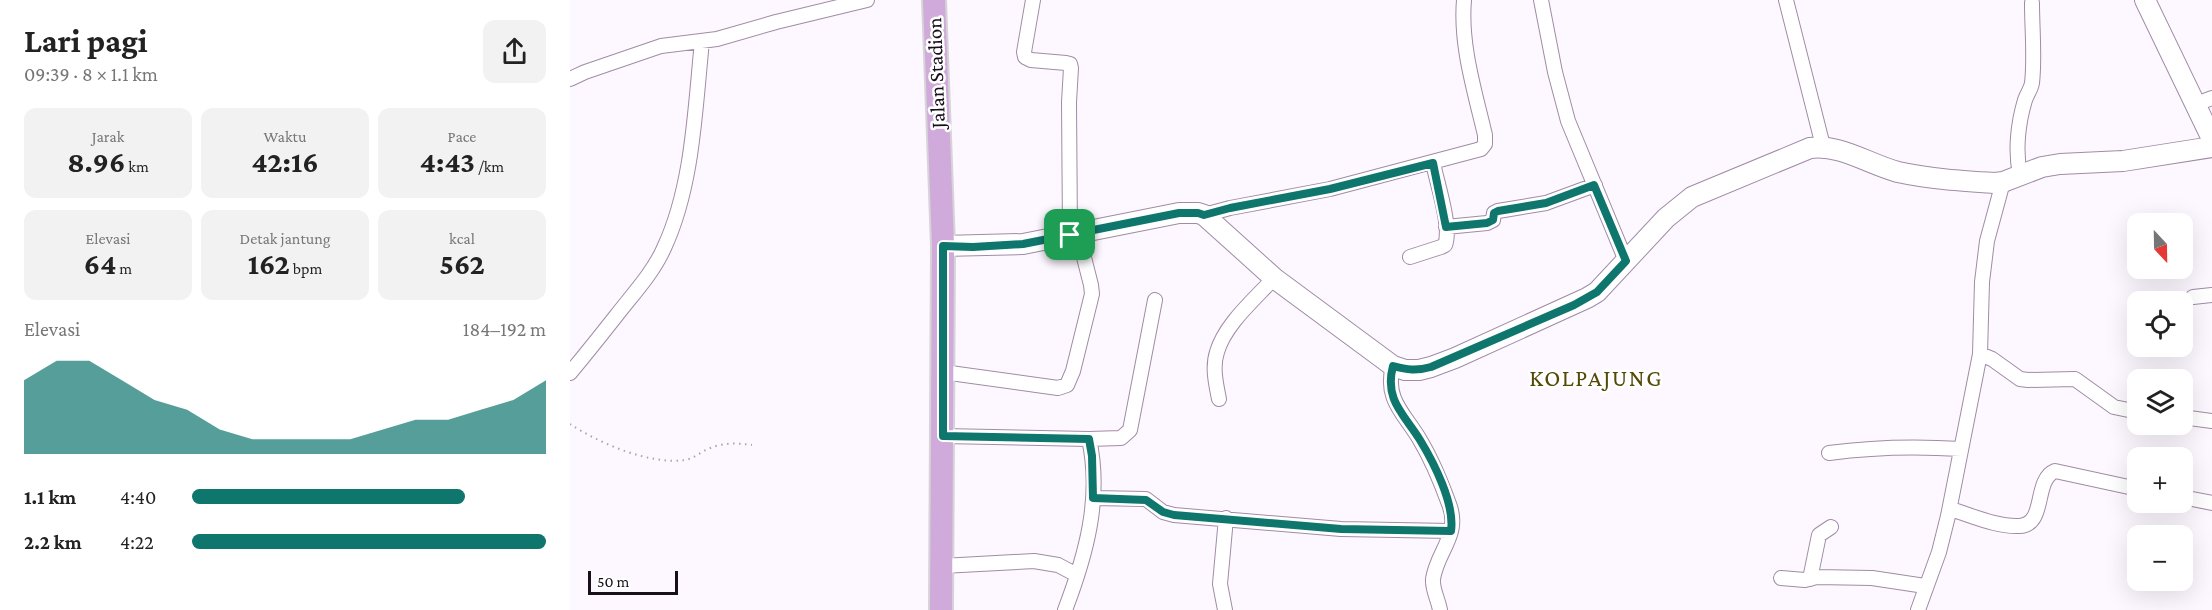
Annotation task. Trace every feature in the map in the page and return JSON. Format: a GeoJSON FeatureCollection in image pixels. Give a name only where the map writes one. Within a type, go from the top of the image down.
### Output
{"type":"FeatureCollection","features":[{"type":"Feature","properties":{"kind":"main road","name":"Jalan Stadion"},"geometry":{"type":"LineString","coordinates":[[934,0],[943,246],[941,610]]}},
{"type":"Feature","properties":{"kind":"street"},"geometry":{"type":"LineString","coordinates":[[570,79],[661,46],[717,39],[776,21],[867,0]]}},
{"type":"Feature","properties":{"kind":"street"},"geometry":{"type":"LineString","coordinates":[[943,372],[1058,388],[1067,385],[1073,371],[1092,294],[1074,234],[1069,102],[1071,68],[1066,63],[1031,60],[1025,57],[1033,0]]}},
{"type":"Feature","properties":{"kind":"street"},"geometry":{"type":"LineString","coordinates":[[1204,215],[1330,189],[1481,149],[1485,144],[1485,135],[1465,40],[1464,0]]}},
{"type":"Feature","properties":{"kind":"street"},"geometry":{"type":"LineString","coordinates":[[1541,0],[1553,63],[1568,121],[1626,261]]}},
{"type":"Feature","properties":{"kind":"street"},"geometry":{"type":"LineString","coordinates":[[1786,0],[1823,146]]}},
{"type":"Feature","properties":{"kind":"street"},"geometry":{"type":"LineString","coordinates":[[2145,0],[2204,101],[2212,139]]}},
{"type":"Feature","properties":{"kind":"street"},"geometry":{"type":"LineString","coordinates":[[1918,610],[1944,535],[1980,354],[1982,282],[1987,241],[2011,178],[2017,156],[2025,101],[2031,87],[2032,3]]}},
{"type":"Feature","properties":{"kind":"street"},"geometry":{"type":"LineString","coordinates":[[570,373],[652,270],[673,228],[682,201],[687,169],[702,41]]}},
{"type":"Feature","properties":{"kind":"street"},"geometry":{"type":"LineString","coordinates":[[943,246],[1008,245],[1179,213],[1198,213],[1204,215],[1274,278],[1393,366],[1412,370],[1431,367],[1540,320],[1597,292],[1666,218],[1692,197],[1801,151],[1823,146],[1899,172],[1942,179],[2011,178],[2060,164],[2152,157],[2212,147]]}},
{"type":"Feature","properties":{"kind":"street"},"geometry":{"type":"LineString","coordinates":[[1410,257],[1445,245],[1447,240],[1433,163]]}},
{"type":"Feature","properties":{"kind":"street"},"geometry":{"type":"LineString","coordinates":[[1446,227],[1487,223],[1493,220],[1494,213],[1498,211],[1546,203],[1594,185]]}},
{"type":"Feature","properties":{"kind":"street"},"geometry":{"type":"LineString","coordinates":[[1219,399],[1214,366],[1216,352],[1234,323],[1274,278]]}},
{"type":"Feature","properties":{"kind":"street"},"geometry":{"type":"LineString","coordinates":[[2193,297],[2212,295]]}},
{"type":"Feature","properties":{"kind":"street"},"geometry":{"type":"LineString","coordinates":[[943,436],[1121,438],[1130,430],[1155,300]]}},
{"type":"Feature","properties":{"kind":"street"},"geometry":{"type":"LineString","coordinates":[[1980,354],[1992,358],[2020,379],[2075,379],[2114,407],[2127,410]]}},
{"type":"Feature","properties":{"kind":"street"},"geometry":{"type":"LineString","coordinates":[[1393,366],[1390,386],[1395,403],[1406,423],[1419,439],[1450,507],[1452,521],[1449,542],[1434,573],[1433,581],[1440,610]]}},
{"type":"Feature","properties":{"kind":"street"},"geometry":{"type":"LineString","coordinates":[[2193,418],[2212,421]]}},
{"type":"Feature","properties":{"kind":"street"},"geometry":{"type":"LineString","coordinates":[[1065,610],[1090,533],[1093,498],[1092,456],[1089,439]]}},
{"type":"Feature","properties":{"kind":"street"},"geometry":{"type":"LineString","coordinates":[[1829,453],[1871,448],[1961,449]]}},
{"type":"Feature","properties":{"kind":"street"},"geometry":{"type":"LineString","coordinates":[[1950,508],[2004,524],[2021,526],[2032,520],[2045,480],[2055,471],[2127,487]]}},
{"type":"Feature","properties":{"kind":"street"},"geometry":{"type":"LineString","coordinates":[[1093,498],[1150,501],[1169,514],[1341,529],[1451,531]]}},
{"type":"Feature","properties":{"kind":"street"},"geometry":{"type":"LineString","coordinates":[[2193,499],[2212,503]]}},
{"type":"Feature","properties":{"kind":"street"},"geometry":{"type":"LineString","coordinates":[[1225,610],[1220,584],[1227,518]]}},
{"type":"Feature","properties":{"kind":"street"},"geometry":{"type":"LineString","coordinates":[[1810,579],[1819,535],[1831,527]]}},
{"type":"Feature","properties":{"kind":"street"},"geometry":{"type":"LineString","coordinates":[[942,566],[1047,562],[1077,575]]}},
{"type":"Feature","properties":{"kind":"street"},"geometry":{"type":"LineString","coordinates":[[1781,578],[1872,578],[1925,586]]}},
{"type":"Feature","properties":{"kind":"path"},"geometry":{"type":"LineString","coordinates":[[570,424],[611,447],[652,457],[685,460],[720,445],[729,443],[752,445]]}},
{"type":"Feature","properties":{"kind":"district","name":"KOLPAJUNG"},"geometry":{"type":"Point","coordinates":[1596,378]}},
{"type":"Feature","properties":{"kind":"route"},"geometry":{"type":"LineString","coordinates":[[1433,163],[1446,227],[1487,223],[1494,219],[1495,212],[1546,203],[1594,185],[1626,261],[1597,292],[1574,305],[1431,367],[1405,370],[1393,366],[1390,386],[1395,403],[1406,423],[1419,439],[1434,468],[1450,507],[1451,531],[1341,529],[1174,515],[1163,512],[1146,500],[1093,498],[1092,456],[1089,439],[943,436],[943,246],[1023,244],[1070,235],[1179,213],[1192,212],[1204,215],[1330,189],[1433,163]]}}]}
